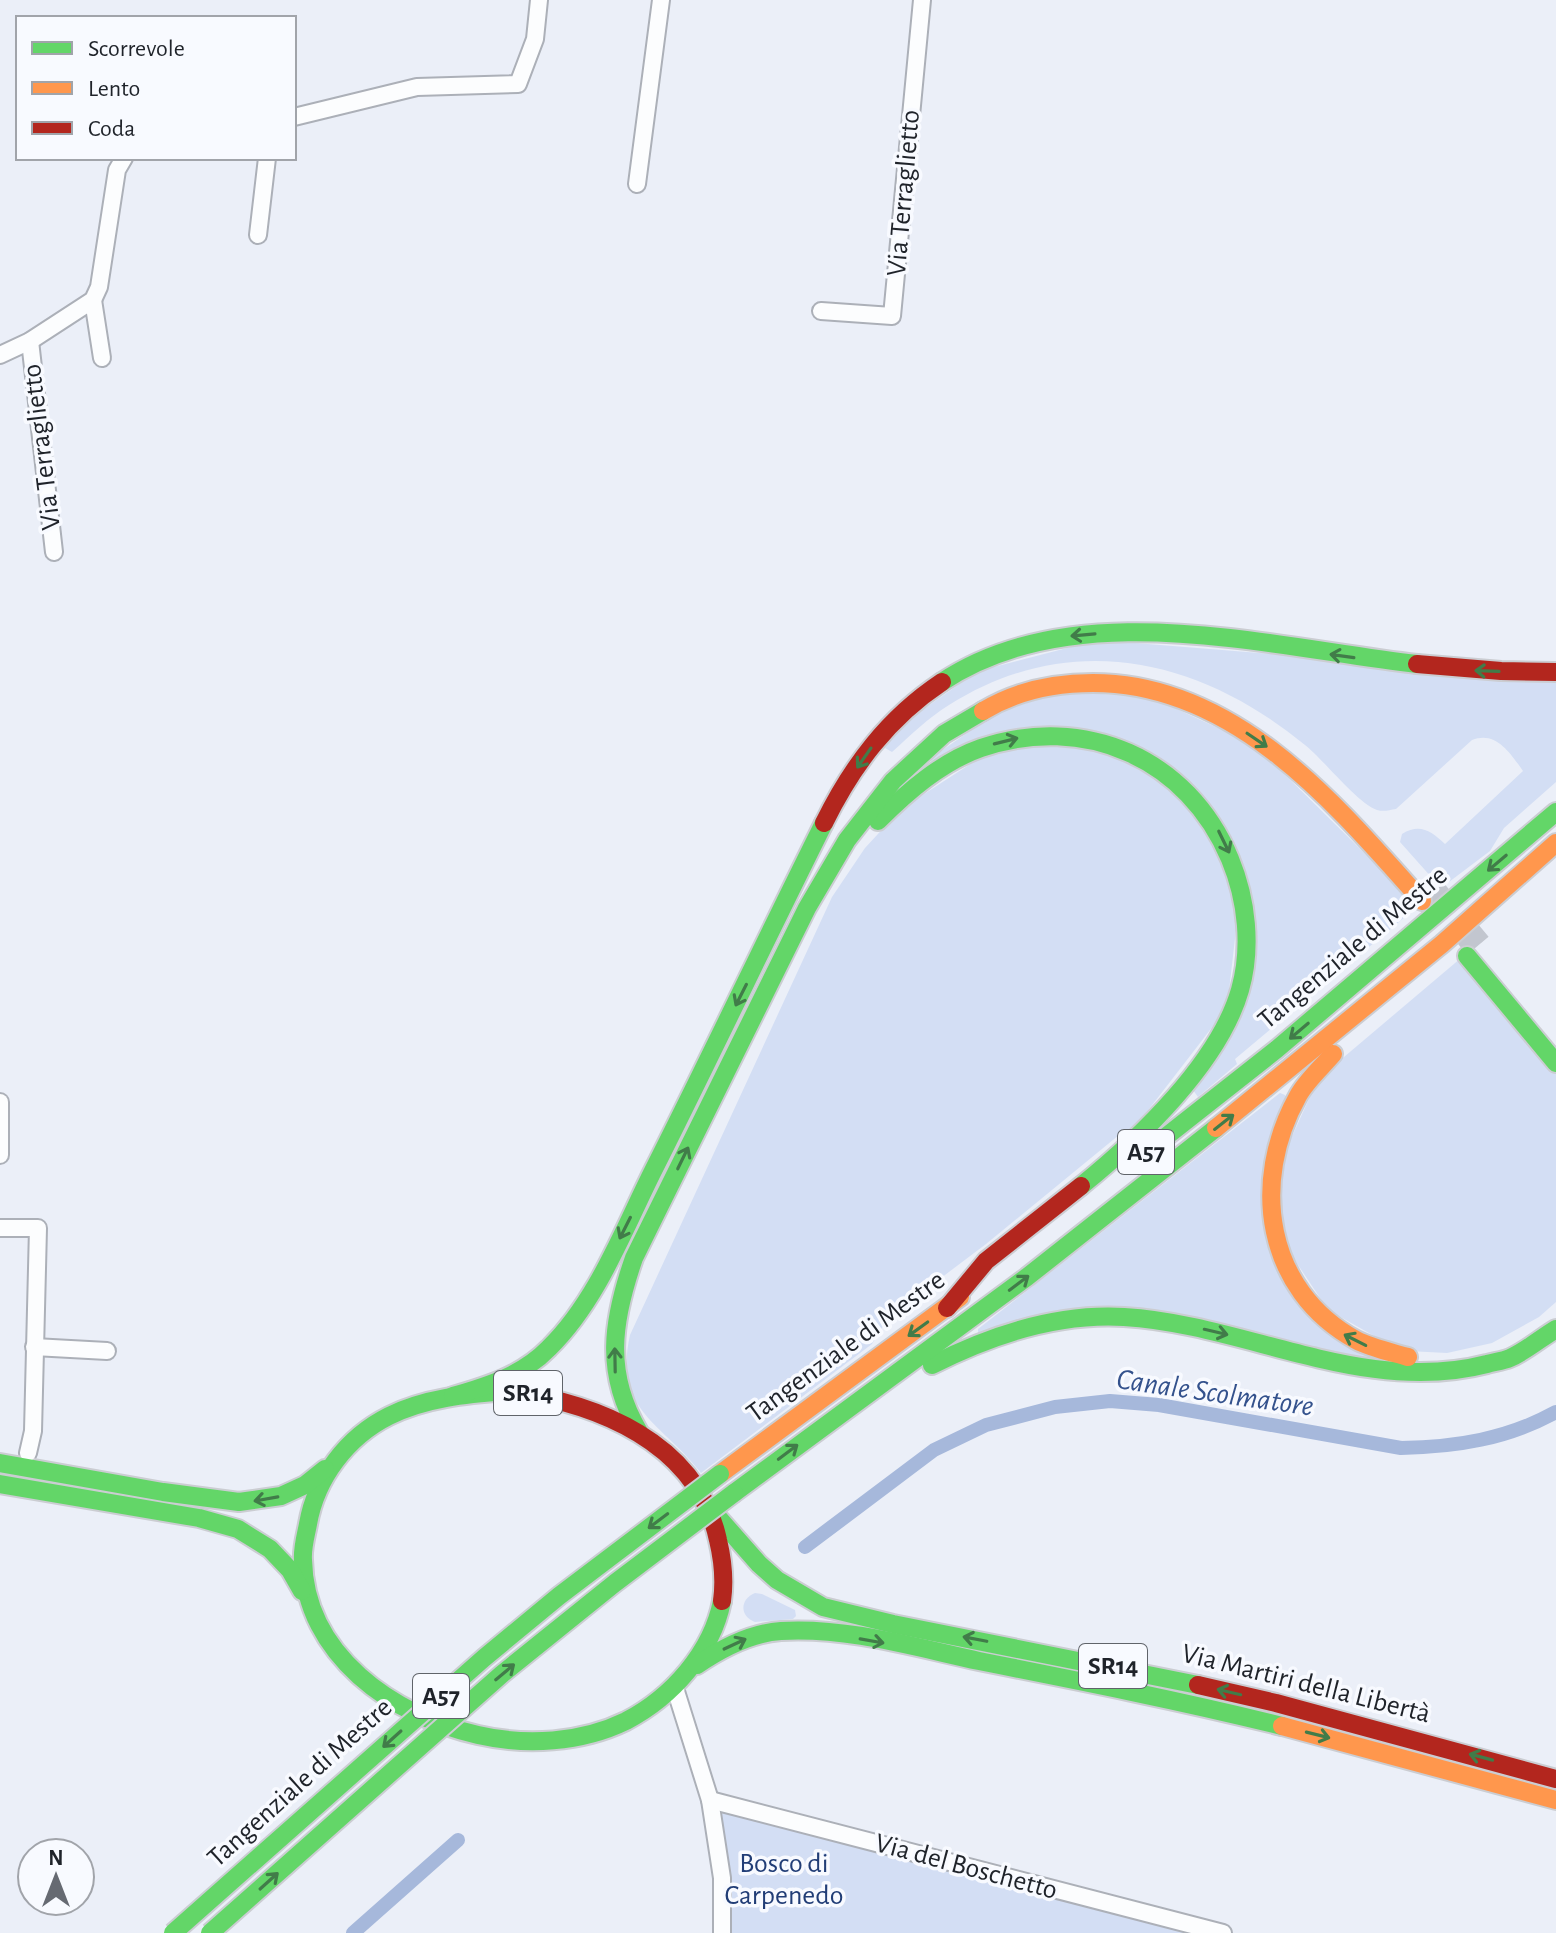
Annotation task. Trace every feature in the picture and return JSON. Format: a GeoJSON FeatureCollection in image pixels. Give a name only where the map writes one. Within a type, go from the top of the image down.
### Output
{"type":"FeatureCollection","features":[{"type":"Feature","properties":{"kind":"main road","name":"A57"},"geometry":{"type":"LineString","coordinates":[[453,1396],[492,1385],[525,1368],[561,1335],[573,1318],[609,1260],[835,806],[863,759],[888,726],[948,678],[1001,652],[1071,636],[1150,633],[1227,640],[1451,670],[1556,672]]}},
{"type":"Feature","properties":{"kind":"main road","name":"A57"},"geometry":{"type":"LineString","coordinates":[[639,1432],[622,1401],[614,1371],[617,1321],[625,1279],[634,1258],[807,908],[832,864],[891,781],[928,746],[970,716],[1003,698],[1042,686],[1081,681],[1114,682],[1165,693],[1218,716],[1252,736],[1324,794],[1428,897],[1334,782],[1295,748],[1234,708],[1166,678],[1108,667],[1077,665],[1047,669],[1009,681],[969,699],[905,744],[864,791],[822,847],[776,925]]}},
{"type":"Feature","properties":{"kind":"main road","name":"A57"},"geometry":{"type":"LineString","coordinates":[[807,908],[866,833],[921,782],[950,763],[982,748],[1037,735],[1072,736],[1106,744],[1137,756],[1164,772],[1188,791],[1210,817],[1232,861],[1245,917],[1245,963],[1233,1007],[1217,1038],[1169,1104],[1138,1137],[987,1260],[947,1308]]}},
{"type":"Feature","properties":{"kind":"main road","name":"Tangenziale di Mestre"},"geometry":{"type":"LineString","coordinates":[[173,1933],[484,1658],[559,1596],[947,1308],[1277,1049],[1556,812]]}},
{"type":"Feature","properties":{"kind":"main road","name":"Tangenziale di Mestre"},"geometry":{"type":"LineString","coordinates":[[210,1933],[502,1674],[734,1493],[1027,1277],[1256,1097],[1442,944],[1556,843]]}},
{"type":"Feature","properties":{"kind":"main road","name":"A57"},"geometry":{"type":"LineString","coordinates":[[1442,944],[1421,977],[1326,1060],[1295,1097],[1275,1142],[1270,1169],[1268,1208],[1274,1242],[1295,1287],[1326,1322],[1346,1336],[1391,1355],[1441,1359],[1481,1352],[1515,1340],[1556,1308]]}},
{"type":"Feature","properties":{"kind":"main road"},"geometry":{"type":"LineString","coordinates":[[1556,1040],[1472,951],[1556,1063]]}},
{"type":"Feature","properties":{"kind":"main road","name":"A57"},"geometry":{"type":"LineString","coordinates":[[843,1411],[979,1342],[1024,1328],[1083,1318],[1123,1317],[1172,1323],[1354,1365],[1438,1373],[1466,1370],[1513,1357],[1556,1329]]}},
{"type":"Feature","properties":{"kind":"main road","name":"SR14"},"geometry":{"type":"LineString","coordinates":[[0,1446],[123,1485],[222,1502],[266,1500],[305,1485],[376,1423],[418,1405],[453,1396],[507,1391],[561,1398],[600,1410],[639,1432],[675,1460],[694,1481],[705,1499],[720,1542],[725,1596],[710,1638],[678,1681],[646,1711],[598,1732],[545,1741],[480,1738],[399,1707],[354,1674],[335,1652],[284,1562],[255,1538],[220,1523],[0,1484]]}},
{"type":"Feature","properties":{"kind":"main road","name":"SR14"},"geometry":{"type":"LineString","coordinates":[[309,1603],[303,1566],[306,1524],[314,1498],[333,1462]]}},
{"type":"Feature","properties":{"kind":"main road"},"geometry":{"type":"LineString","coordinates":[[0,1463],[123,1485]]}},
{"type":"Feature","properties":{"kind":"main road","name":"SR14"},"geometry":{"type":"LineString","coordinates":[[0,1499],[94,1512],[149,1510]]}},
{"type":"Feature","properties":{"kind":"main road","name":"Via Martiri della Libertà"},"geometry":{"type":"LineString","coordinates":[[705,1499],[724,1526],[759,1564],[798,1594],[823,1607],[1261,1699],[1556,1779]]}},
{"type":"Feature","properties":{"kind":"main road","name":"Via Martiri della Libertà"},"geometry":{"type":"LineString","coordinates":[[678,1681],[707,1658],[745,1639],[778,1632],[818,1632],[890,1643],[1150,1695],[1371,1748],[1556,1800]]}},
{"type":"Feature","properties":{"kind":"street"},"geometry":{"type":"LineString","coordinates":[[296,117],[417,87],[518,84],[535,39],[539,0]]}},
{"type":"Feature","properties":{"kind":"street"},"geometry":{"type":"LineString","coordinates":[[637,184],[661,0]]}},
{"type":"Feature","properties":{"kind":"street","name":"Via Terraglietto"},"geometry":{"type":"LineString","coordinates":[[821,311],[892,316],[922,0]]}},
{"type":"Feature","properties":{"kind":"street"},"geometry":{"type":"LineString","coordinates":[[102,358],[93,300],[99,287],[117,170],[123,160]]}},
{"type":"Feature","properties":{"kind":"street"},"geometry":{"type":"LineString","coordinates":[[258,235],[267,160]]}},
{"type":"Feature","properties":{"kind":"street","name":"Via Terraglietto"},"geometry":{"type":"LineString","coordinates":[[0,355],[30,341],[93,300]]}},
{"type":"Feature","properties":{"kind":"street","name":"Via Terraglietto"},"geometry":{"type":"LineString","coordinates":[[30,341],[54,552]]}},
{"type":"Feature","properties":{"kind":"street"},"geometry":{"type":"LineString","coordinates":[[0,1102],[0,1155]]}},
{"type":"Feature","properties":{"kind":"street"},"geometry":{"type":"LineString","coordinates":[[0,1228],[38,1228],[33,1431],[28,1453]]}},
{"type":"Feature","properties":{"kind":"street"},"geometry":{"type":"LineString","coordinates":[[34,1347],[107,1351]]}},
{"type":"Feature","properties":{"kind":"street"},"geometry":{"type":"LineString","coordinates":[[678,1681],[710,1800],[722,1878],[722,1933]]}},
{"type":"Feature","properties":{"kind":"street","name":"Via del Boschetto"},"geometry":{"type":"LineString","coordinates":[[710,1800],[1223,1933]]}},
{"type":"Feature","properties":{"kind":"green space"},"geometry":{"type":"Polygon","coordinates":[[[1098,640],[1556,677],[1556,782],[1504,828],[1490,851],[1441,888],[1400,842],[1402,834],[1414,829],[1425,830],[1445,844],[1523,771],[1502,745],[1488,738],[1472,740],[1396,809],[1380,811],[1360,799],[1305,745],[1264,715],[1221,691],[1177,674],[1132,664],[1087,661],[1041,667],[995,681],[941,710],[892,752],[885,748],[905,722],[978,671],[1098,640]]]}},
{"type":"Feature","properties":{"kind":"green space"},"geometry":{"type":"Polygon","coordinates":[[[1065,691],[1153,698],[1255,745],[1418,906],[1235,1059],[1237,1064],[1198,1097],[1193,1090],[1230,1030],[1242,860],[1116,737],[925,762],[996,713],[1065,691]]]}},
{"type":"Feature","properties":{"kind":"green space"},"geometry":{"type":"Polygon","coordinates":[[[1089,743],[1193,799],[1240,895],[1227,1008],[1129,1135],[1119,1135],[986,1244],[888,1318],[872,1344],[701,1473],[644,1413],[635,1399],[628,1381],[630,1335],[832,897],[865,848],[901,809],[998,746],[1089,743]]]}},
{"type":"Feature","properties":{"kind":"green space"},"geometry":{"type":"Polygon","coordinates":[[[1461,958],[1556,1073],[1556,1302],[1539,1317],[1492,1343],[1447,1353],[1408,1351],[1392,1346],[1328,1310],[1286,1247],[1278,1167],[1318,1079],[1461,958]]]}},
{"type":"Feature","properties":{"kind":"green space"},"geometry":{"type":"Polygon","coordinates":[[[1280,1093],[1288,1101],[1271,1140],[1263,1182],[1269,1238],[1289,1285],[1320,1323],[1361,1349],[1407,1363],[1457,1364],[1508,1350],[1556,1321],[1556,1324],[1526,1345],[1495,1358],[1462,1365],[1429,1368],[1362,1361],[1208,1325],[1120,1313],[1067,1315],[983,1336],[978,1334],[978,1329],[1280,1093]]]}},
{"type":"Feature","properties":{"kind":"green space"},"geometry":{"type":"Polygon","coordinates":[[[755,1593],[795,1610],[796,1616],[793,1619],[755,1622],[746,1616],[743,1608],[746,1599],[755,1593]]]}},
{"type":"Feature","properties":{"kind":"green space","name":"Bosco di Carpenedo"},"geometry":{"type":"Polygon","coordinates":[[[718,1808],[1203,1933],[728,1933],[718,1808]]]}},
{"type":"Feature","properties":{"kind":"waterway","name":"Canale Scolmatore"},"geometry":{"type":"LineString","coordinates":[[805,1547],[934,1450],[986,1425],[1055,1407],[1110,1401],[1159,1405],[1401,1448],[1481,1440],[1519,1429],[1556,1412]]}},
{"type":"Feature","properties":{"kind":"waterway","name":"Canale Scolmatore"},"geometry":{"type":"LineString","coordinates":[[353,1933],[458,1840]]}},
{"type":"Feature","properties":{"kind":"tunnel"},"geometry":{"type":"LineString","coordinates":[[1433,892],[1478,946]]}},
{"type":"Feature","properties":{"kind":"traffic: fast"},"geometry":{"type":"LineString","coordinates":[[942,682],[995,655],[1052,639],[1112,633],[1174,633],[1237,639],[1417,664]]}},
{"type":"Feature","properties":{"kind":"traffic: fast"},"geometry":{"type":"LineString","coordinates":[[639,1432],[620,1389],[615,1346],[621,1303],[634,1258],[807,908],[847,840],[893,781],[944,734],[983,711]]}},
{"type":"Feature","properties":{"kind":"traffic: fast"},"geometry":{"type":"LineString","coordinates":[[878,821],[925,779],[966,754],[1020,739],[1057,736],[1094,741],[1128,752],[1160,770],[1188,794],[1211,824],[1230,859],[1244,907],[1247,941],[1240,990],[1230,1017],[1196,1072],[1151,1123],[1081,1186]]}},
{"type":"Feature","properties":{"kind":"traffic: fast"},"geometry":{"type":"LineString","coordinates":[[1135,1161],[1277,1049],[1556,812]]}},
{"type":"Feature","properties":{"kind":"traffic: fast"},"geometry":{"type":"LineString","coordinates":[[453,1396],[492,1384],[528,1365],[549,1348],[581,1309],[620,1241],[824,823]]}},
{"type":"Feature","properties":{"kind":"traffic: fast"},"geometry":{"type":"LineString","coordinates":[[1467,956],[1556,1063]]}},
{"type":"Feature","properties":{"kind":"traffic: fast"},"geometry":{"type":"LineString","coordinates":[[734,1493],[1027,1277],[1216,1128]]}},
{"type":"Feature","properties":{"kind":"traffic: fast"},"geometry":{"type":"LineString","coordinates":[[932,1365],[977,1344],[1025,1328],[1099,1317],[1169,1322],[1350,1365],[1395,1371],[1441,1371],[1504,1360],[1556,1329]]}},
{"type":"Feature","properties":{"kind":"traffic: fast"},"geometry":{"type":"LineString","coordinates":[[507,1391],[432,1401],[389,1416],[347,1447],[326,1475],[312,1507],[304,1546],[308,1594],[319,1625],[337,1652],[359,1676],[415,1713],[446,1726],[515,1741],[572,1738],[626,1721],[674,1686],[688,1671],[709,1638],[722,1601]]}},
{"type":"Feature","properties":{"kind":"traffic: fast"},"geometry":{"type":"LineString","coordinates":[[0,1463],[239,1502],[281,1496],[305,1485],[325,1469]]}},
{"type":"Feature","properties":{"kind":"traffic: fast"},"geometry":{"type":"LineString","coordinates":[[173,1933],[484,1658],[559,1596],[720,1474]]}},
{"type":"Feature","properties":{"kind":"traffic: fast"},"geometry":{"type":"LineString","coordinates":[[0,1484],[199,1518],[238,1529],[270,1549],[290,1570],[302,1591]]}},
{"type":"Feature","properties":{"kind":"traffic: fast"},"geometry":{"type":"LineString","coordinates":[[210,1933],[502,1674],[734,1493]]}},
{"type":"Feature","properties":{"kind":"traffic: fast"},"geometry":{"type":"LineString","coordinates":[[715,1514],[777,1580],[823,1607],[1198,1685]]}},
{"type":"Feature","properties":{"kind":"traffic: fast"},"geometry":{"type":"LineString","coordinates":[[697,1665],[726,1647],[758,1635],[781,1631],[831,1632],[905,1644],[1282,1726]]}},
{"type":"Feature","properties":{"kind":"traffic: slow"},"geometry":{"type":"LineString","coordinates":[[983,711],[1022,693],[1079,683],[1144,688],[1192,703],[1237,726],[1278,755],[1354,826],[1422,901]]}},
{"type":"Feature","properties":{"kind":"traffic: slow"},"geometry":{"type":"LineString","coordinates":[[1216,1128],[1442,944],[1556,843]]}},
{"type":"Feature","properties":{"kind":"traffic: slow"},"geometry":{"type":"LineString","coordinates":[[1333,1054],[1301,1090],[1283,1129],[1274,1163],[1271,1198],[1275,1232],[1285,1264],[1302,1293],[1325,1319],[1362,1343],[1408,1357]]}},
{"type":"Feature","properties":{"kind":"traffic: slow"},"geometry":{"type":"LineString","coordinates":[[720,1474],[960,1297]]}},
{"type":"Feature","properties":{"kind":"traffic: slow"},"geometry":{"type":"LineString","coordinates":[[1282,1726],[1556,1800]]}},
{"type":"Feature","properties":{"kind":"traffic: jam"},"geometry":{"type":"LineString","coordinates":[[1417,664],[1556,672]]}},
{"type":"Feature","properties":{"kind":"traffic: jam"},"geometry":{"type":"LineString","coordinates":[[824,823],[859,763],[888,727],[942,682]]}},
{"type":"Feature","properties":{"kind":"traffic: jam"},"geometry":{"type":"LineString","coordinates":[[947,1308],[986,1261],[1081,1186]]}},
{"type":"Feature","properties":{"kind":"traffic: jam"},"geometry":{"type":"LineString","coordinates":[[507,1391],[575,1406],[608,1418],[638,1433],[666,1453],[689,1477],[707,1506],[721,1555],[722,1601]]}},
{"type":"Feature","properties":{"kind":"traffic: jam"},"geometry":{"type":"LineString","coordinates":[[1198,1685],[1556,1779]]}}]}
